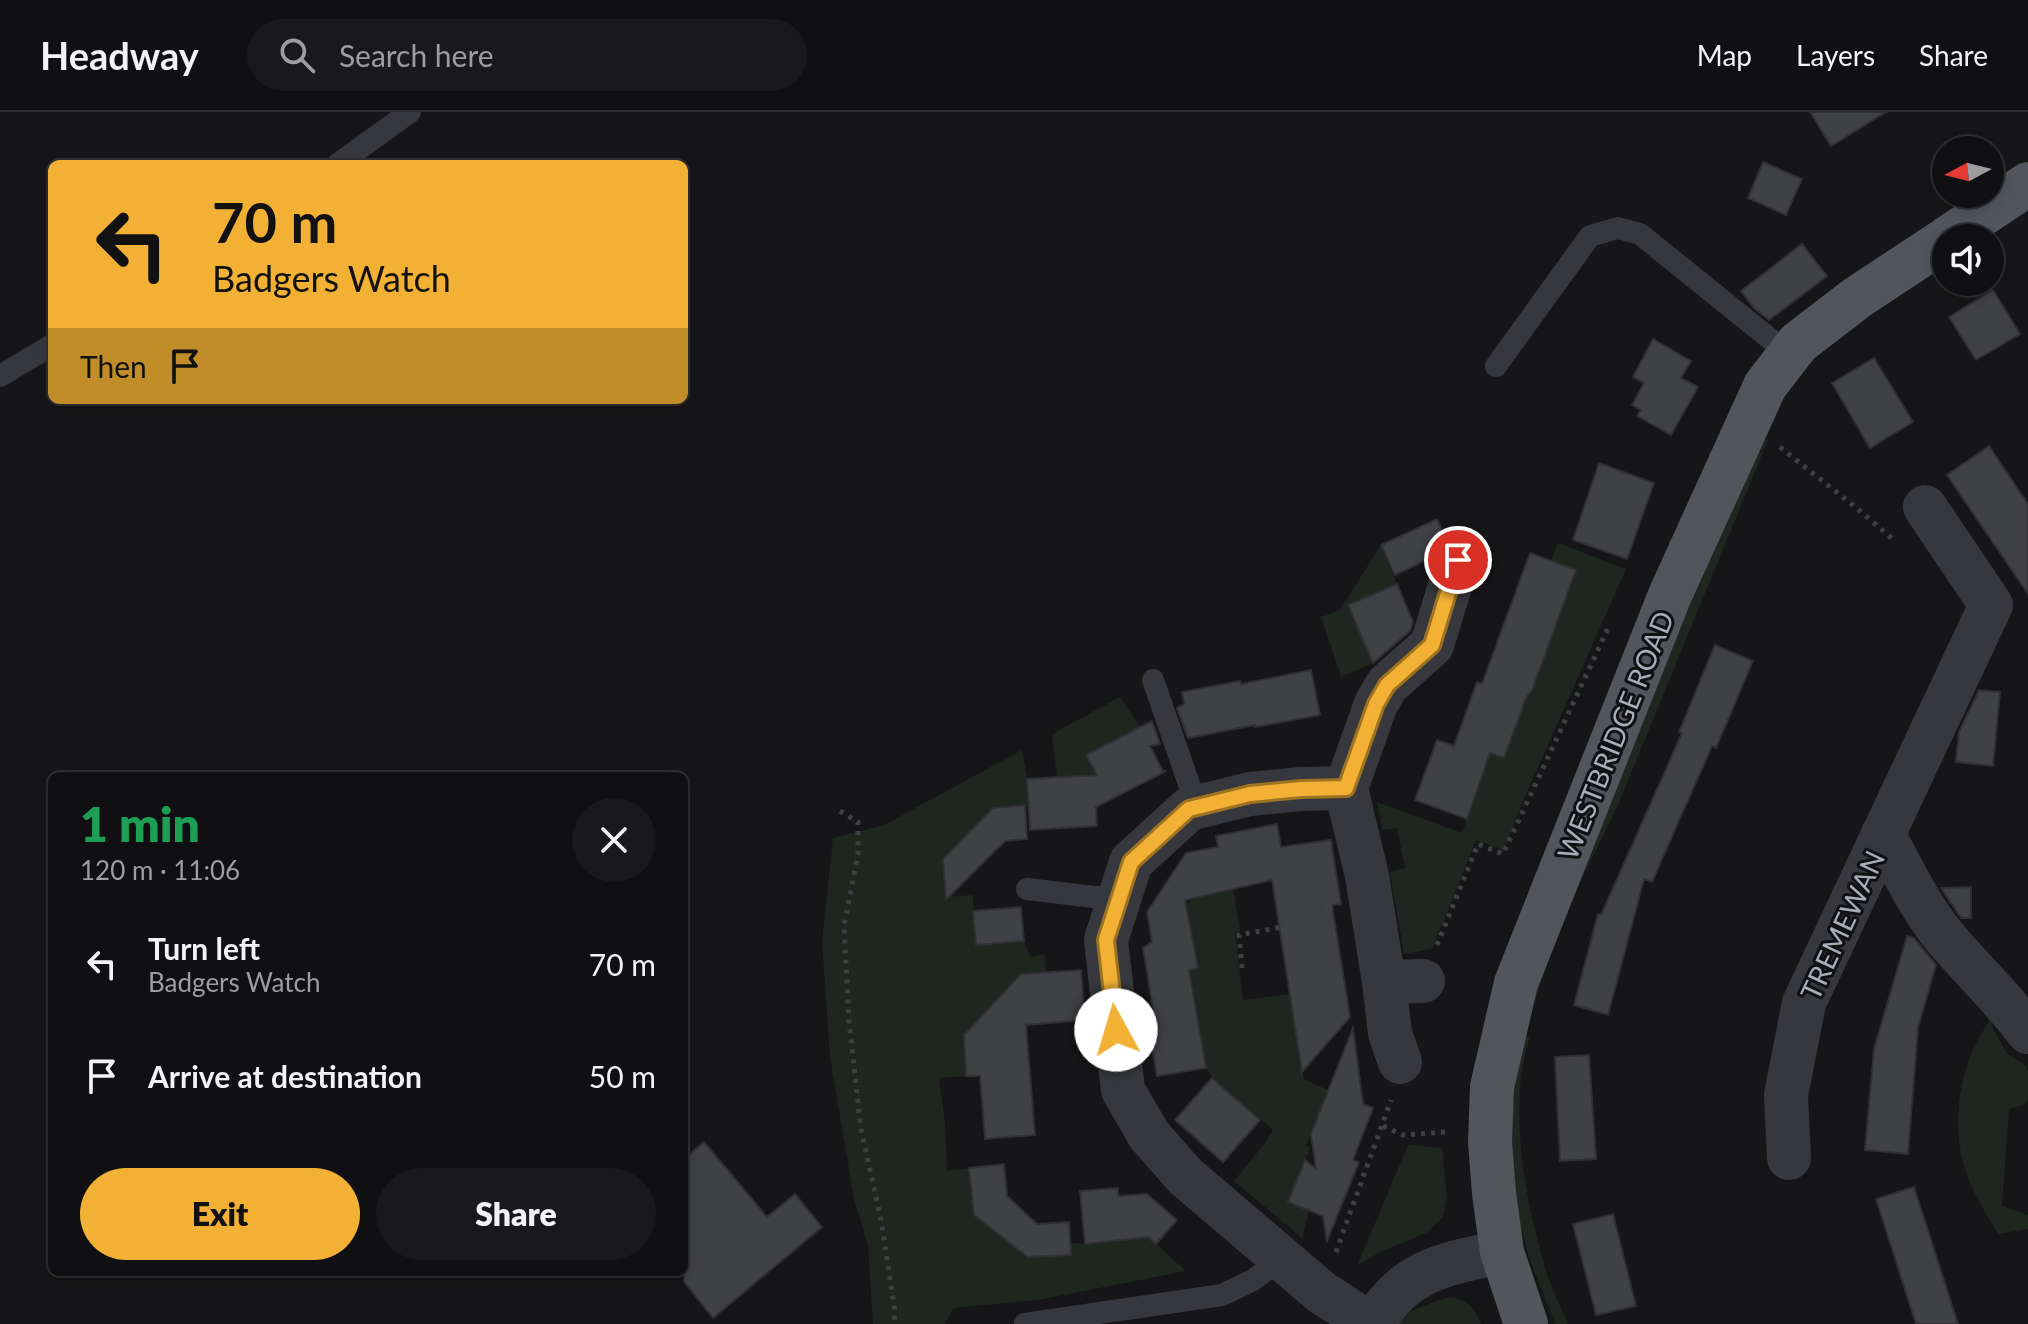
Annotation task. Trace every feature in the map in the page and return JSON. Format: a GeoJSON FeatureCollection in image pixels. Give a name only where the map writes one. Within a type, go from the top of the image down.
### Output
{"type":"FeatureCollection","features":[{"type":"Feature","properties":{"kind":"main road","name":"WESTBRIDGE ROAD"},"geometry":{"type":"LineString","coordinates":[[1967,224],[2028,184]]}},
{"type":"Feature","properties":{"kind":"main road","name":"WESTBRIDGE ROAD"},"geometry":{"type":"LineString","coordinates":[[1526,1324],[1502,1252],[1490,1142],[1492,1087],[1516,983],[1670,595],[1765,386],[1798,343],[1858,297],[1932,247]]}},
{"type":"Feature","properties":{"kind":"street","name":"TREMEWAN"},"geometry":{"type":"LineString","coordinates":[[1789,1158],[1786,1095],[1804,1003],[1991,605],[1925,507]]}},
{"type":"Feature","properties":{"kind":"street"},"geometry":{"type":"LineString","coordinates":[[1400,1062],[1390,1033],[1403,981],[1367,876],[1346,788],[1376,704],[1387,685],[1432,645],[1458,560]]}},
{"type":"Feature","properties":{"kind":"street"},"geometry":{"type":"LineString","coordinates":[[1346,788],[1250,794],[1189,809],[1131,862],[1106,940],[1123,1090],[1149,1135],[1185,1176],[1321,1292],[1371,1324],[1384,1305],[1407,1282],[1459,1261],[1502,1252]]}},
{"type":"Feature","properties":{"kind":"street","name":"TREMEWAN"},"geometry":{"type":"LineString","coordinates":[[1883,834],[1929,915],[2028,1032]]}},
{"type":"Feature","properties":{"kind":"lane"},"geometry":{"type":"LineString","coordinates":[[344,160],[410,112]]}},
{"type":"Feature","properties":{"kind":"lane"},"geometry":{"type":"LineString","coordinates":[[1496,366],[1590,236],[1618,228],[1640,234],[1789,354]]}},
{"type":"Feature","properties":{"kind":"lane"},"geometry":{"type":"LineString","coordinates":[[0,376],[48,347]]}},
{"type":"Feature","properties":{"kind":"lane"},"geometry":{"type":"LineString","coordinates":[[1153,680],[1197,807]]}},
{"type":"Feature","properties":{"kind":"lane"},"geometry":{"type":"LineString","coordinates":[[1027,889],[1120,897]]}},
{"type":"Feature","properties":{"kind":"lane"},"geometry":{"type":"LineString","coordinates":[[1025,1324],[1222,1295],[1253,1280],[1282,1259]]}},
{"type":"Feature","properties":{"kind":"path"},"geometry":{"type":"LineString","coordinates":[[1779,447],[1906,550]]}},
{"type":"Feature","properties":{"kind":"path"},"geometry":{"type":"LineString","coordinates":[[1403,981],[1478,844],[1503,854],[1615,615]]}},
{"type":"Feature","properties":{"kind":"path"},"geometry":{"type":"LineString","coordinates":[[840,811],[858,822],[858,854],[844,926],[849,1021],[861,1129],[881,1220],[895,1311],[894,1324]]}},
{"type":"Feature","properties":{"kind":"path"},"geometry":{"type":"LineString","coordinates":[[1242,968],[1239,935],[1282,927],[1280,915],[1344,905]]}},
{"type":"Feature","properties":{"kind":"path"},"geometry":{"type":"LineString","coordinates":[[1321,1292],[1383,1126],[1398,1081],[1400,1062]]}},
{"type":"Feature","properties":{"kind":"path"},"geometry":{"type":"LineString","coordinates":[[1383,1126],[1403,1135],[1445,1132]]}},
{"type":"Feature","properties":{"kind":"shaded area"},"geometry":{"type":"Polygon","coordinates":[[[1755,432],[1768,440],[1618,805],[1561,922],[1527,1026],[1549,919],[1755,432]]]}},
{"type":"Feature","properties":{"kind":"shaded area"},"geometry":{"type":"Polygon","coordinates":[[[1558,543],[1626,569],[1504,850],[1476,840],[1432,949],[1404,954],[1390,872],[1405,868],[1397,828],[1382,830],[1377,802],[1462,833],[1490,753],[1532,690],[1576,571],[1551,561],[1558,543]]]}},
{"type":"Feature","properties":{"kind":"shaded area"},"geometry":{"type":"Polygon","coordinates":[[[1381,545],[1397,584],[1348,606],[1373,663],[1341,677],[1321,617],[1339,611],[1381,545]]]}},
{"type":"Feature","properties":{"kind":"shaded area"},"geometry":{"type":"Polygon","coordinates":[[[1120,697],[1140,727],[1086,755],[1096,774],[1057,777],[1052,734],[1120,697]]]}},
{"type":"Feature","properties":{"kind":"shaded area"},"geometry":{"type":"Polygon","coordinates":[[[1022,750],[1029,807],[993,808],[943,859],[945,897],[973,895],[973,912],[1024,941],[1030,957],[1045,954],[1046,978],[1015,981],[964,1035],[966,1076],[939,1078],[947,1171],[969,1168],[974,1215],[1028,1257],[1070,1255],[1070,1243],[1085,1244],[1138,1228],[1186,1271],[1038,1300],[953,1308],[945,1324],[873,1324],[868,1245],[854,1199],[830,1057],[822,941],[833,838],[884,825],[1022,750]]]}},
{"type":"Feature","properties":{"kind":"shaded area"},"geometry":{"type":"Polygon","coordinates":[[[1208,880],[1233,888],[1240,931],[1235,932],[1243,1000],[1290,994],[1304,1079],[1328,1090],[1306,1146],[1310,1148],[1288,1202],[1309,1210],[1302,1238],[1234,1181],[1273,1130],[1213,1078],[1206,1068],[1188,1003],[1181,912],[1208,880]]]}},
{"type":"Feature","properties":{"kind":"shaded area"},"geometry":{"type":"Polygon","coordinates":[[[1992,1016],[1993,1029],[2006,1052],[2026,1066],[2028,1071],[2028,1100],[2024,1105],[2009,1109],[2002,1206],[2028,1215],[2028,1229],[1998,1234],[1967,1175],[1958,1122],[1968,1063],[1992,1016]]]}},
{"type":"Feature","properties":{"kind":"shaded area"},"geometry":{"type":"Polygon","coordinates":[[[1514,1036],[1530,1037],[1520,1092],[1519,1122],[1525,1182],[1547,1274],[1568,1324],[1555,1324],[1529,1257],[1516,1210],[1503,1112],[1514,1036]]]}},
{"type":"Feature","properties":{"kind":"shaded area"},"geometry":{"type":"Polygon","coordinates":[[[1408,1145],[1442,1148],[1447,1196],[1443,1217],[1426,1233],[1380,1252],[1357,1266],[1408,1145]]]}},
{"type":"Feature","properties":{"kind":"shaded area"},"geometry":{"type":"Polygon","coordinates":[[[1447,1298],[1468,1304],[1481,1324],[1396,1324],[1407,1314],[1447,1298]]]}},
{"type":"Feature","properties":{"kind":"building"},"geometry":{"type":"Polygon","coordinates":[[[1810,112],[1886,112],[1831,146],[1810,112]]]}},
{"type":"Feature","properties":{"kind":"building"},"geometry":{"type":"Polygon","coordinates":[[[1763,162],[1802,179],[1786,215],[1748,198],[1763,162]]]}},
{"type":"Feature","properties":{"kind":"building"},"geometry":{"type":"Polygon","coordinates":[[[1802,244],[1827,276],[1769,320],[1754,308],[1741,291],[1802,244]]]}},
{"type":"Feature","properties":{"kind":"building"},"geometry":{"type":"Polygon","coordinates":[[[1983,296],[1997,296],[2020,334],[1976,360],[1949,317],[1983,296]]]}},
{"type":"Feature","properties":{"kind":"building"},"geometry":{"type":"Polygon","coordinates":[[[1653,339],[1691,361],[1681,378],[1698,387],[1671,435],[1637,416],[1641,410],[1632,405],[1644,383],[1633,377],[1653,339]]]}},
{"type":"Feature","properties":{"kind":"building"},"geometry":{"type":"Polygon","coordinates":[[[1874,358],[1913,422],[1870,448],[1832,383],[1874,358]]]}},
{"type":"Feature","properties":{"kind":"building"},"geometry":{"type":"Polygon","coordinates":[[[1989,446],[2028,504],[2028,594],[1947,475],[1989,446]]]}},
{"type":"Feature","properties":{"kind":"building"},"geometry":{"type":"Polygon","coordinates":[[[1599,463],[1654,483],[1627,559],[1573,540],[1599,463]]]}},
{"type":"Feature","properties":{"kind":"building"},"geometry":{"type":"Polygon","coordinates":[[[1437,519],[1446,539],[1440,542],[1433,557],[1395,575],[1381,545],[1437,519]]]}},
{"type":"Feature","properties":{"kind":"building"},"geometry":{"type":"Polygon","coordinates":[[[1530,553],[1576,570],[1504,758],[1490,753],[1467,819],[1415,800],[1437,740],[1454,746],[1477,682],[1482,684],[1530,553]]]}},
{"type":"Feature","properties":{"kind":"building"},"geometry":{"type":"Polygon","coordinates":[[[1397,584],[1413,622],[1410,631],[1373,663],[1348,605],[1397,584]]]}},
{"type":"Feature","properties":{"kind":"building"},"geometry":{"type":"Polygon","coordinates":[[[1715,645],[1753,661],[1716,748],[1712,746],[1652,882],[1644,879],[1608,1015],[1574,1005],[1598,914],[1601,915],[1682,733],[1679,732],[1715,645]]]}},
{"type":"Feature","properties":{"kind":"building"},"geometry":{"type":"Polygon","coordinates":[[[1311,670],[1320,715],[1188,738],[1177,708],[1184,704],[1182,692],[1311,670]]]}},
{"type":"Feature","properties":{"kind":"building"},"geometry":{"type":"Polygon","coordinates":[[[1979,690],[2000,692],[1993,766],[1956,762],[1959,732],[1979,690]]]}},
{"type":"Feature","properties":{"kind":"building"},"geometry":{"type":"Polygon","coordinates":[[[1152,721],[1160,744],[1150,746],[1163,771],[1166,771],[1096,807],[1097,826],[1030,830],[1027,779],[1097,775],[1086,755],[1152,721]]]}},
{"type":"Feature","properties":{"kind":"building"},"geometry":{"type":"Polygon","coordinates":[[[1025,805],[1027,839],[1005,841],[946,900],[943,859],[993,808],[1025,805]]]}},
{"type":"Feature","properties":{"kind":"building"},"geometry":{"type":"Polygon","coordinates":[[[1277,824],[1281,847],[1331,840],[1341,904],[1332,905],[1350,1017],[1302,1072],[1272,880],[1185,900],[1198,968],[1189,970],[1206,1068],[1157,1076],[1146,1010],[1153,1009],[1143,948],[1152,942],[1147,912],[1186,853],[1218,847],[1216,836],[1277,824]]]}},
{"type":"Feature","properties":{"kind":"building"},"geometry":{"type":"Polygon","coordinates":[[[1971,887],[1971,918],[1961,918],[1941,888],[1971,887]]]}},
{"type":"Feature","properties":{"kind":"building"},"geometry":{"type":"Polygon","coordinates":[[[1021,907],[1024,941],[976,945],[973,911],[1021,907]]]}},
{"type":"Feature","properties":{"kind":"building"},"geometry":{"type":"Polygon","coordinates":[[[1907,936],[1914,938],[1936,965],[1918,1027],[1908,1154],[1865,1150],[1874,1049],[1907,936]]]}},
{"type":"Feature","properties":{"kind":"building"},"geometry":{"type":"Polygon","coordinates":[[[1081,970],[1085,1020],[1026,1025],[1035,1135],[985,1139],[980,1076],[966,1076],[964,1035],[1021,974],[1081,970]]]}},
{"type":"Feature","properties":{"kind":"building"},"geometry":{"type":"Polygon","coordinates":[[[1353,1028],[1363,1104],[1373,1108],[1353,1160],[1359,1162],[1327,1241],[1323,1216],[1288,1202],[1305,1160],[1316,1169],[1311,1134],[1353,1028]]]}},
{"type":"Feature","properties":{"kind":"building"},"geometry":{"type":"Polygon","coordinates":[[[1589,1055],[1596,1159],[1560,1161],[1555,1057],[1589,1055]]]}},
{"type":"Feature","properties":{"kind":"building"},"geometry":{"type":"Polygon","coordinates":[[[1212,1078],[1260,1120],[1223,1162],[1175,1120],[1212,1078]]]}},
{"type":"Feature","properties":{"kind":"building"},"geometry":{"type":"Polygon","coordinates":[[[704,1142],[767,1217],[795,1194],[822,1227],[713,1318],[684,1282],[684,1276],[688,1276],[688,1156],[704,1142]]]}},
{"type":"Feature","properties":{"kind":"building"},"geometry":{"type":"Polygon","coordinates":[[[1004,1164],[1007,1196],[1037,1224],[1069,1222],[1071,1255],[1028,1257],[974,1215],[969,1168],[1004,1164]]]}},
{"type":"Feature","properties":{"kind":"building"},"geometry":{"type":"Polygon","coordinates":[[[1914,1187],[1958,1324],[1916,1324],[1876,1199],[1914,1187]]]}},
{"type":"Feature","properties":{"kind":"building"},"geometry":{"type":"Polygon","coordinates":[[[1118,1188],[1118,1196],[1147,1194],[1177,1220],[1156,1244],[1148,1237],[1085,1244],[1080,1191],[1118,1188]]]}},
{"type":"Feature","properties":{"kind":"building"},"geometry":{"type":"Polygon","coordinates":[[[1613,1214],[1636,1306],[1596,1315],[1573,1224],[1613,1214]]]}},
{"type":"Feature","properties":{"kind":"route"},"geometry":{"type":"LineString","coordinates":[[1116,1030],[1106,940],[1131,862],[1189,809],[1250,794],[1346,788],[1376,704],[1387,685],[1432,645],[1458,560]]}}]}
